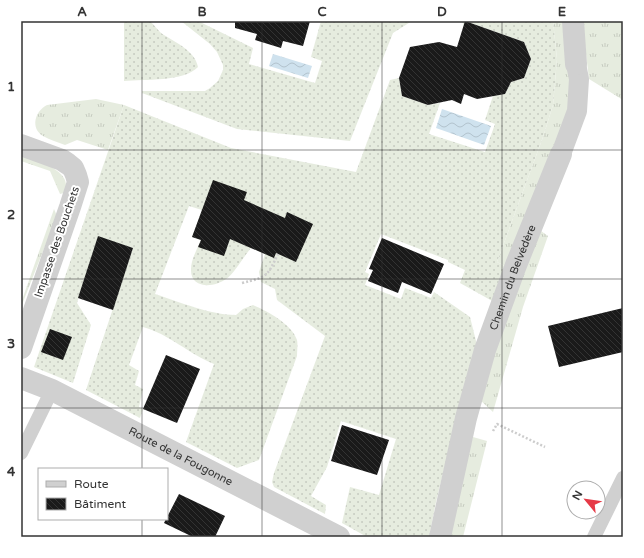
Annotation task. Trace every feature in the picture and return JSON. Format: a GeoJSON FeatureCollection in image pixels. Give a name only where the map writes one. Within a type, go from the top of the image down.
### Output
{"type":"FeatureCollection","features":[{"type":"Feature","properties":{"kind":"street","name":"Chemin du Belvédère"},"geometry":{"type":"LineString","coordinates":[[440,537],[466,418],[484,350],[516,265],[578,111],[578,79],[573,21]]}},
{"type":"Feature","properties":{"kind":"street","name":"Impasse des Bouchets"},"geometry":{"type":"LineString","coordinates":[[21,145],[62,160],[73,168],[78,182],[21,348]]}},
{"type":"Feature","properties":{"kind":"street","name":"Route de la Fougonne"},"geometry":{"type":"LineString","coordinates":[[21,378],[52,390],[339,537]]}},
{"type":"Feature","properties":{"kind":"lane"},"geometry":{"type":"LineString","coordinates":[[21,453],[52,390]]}},
{"type":"Feature","properties":{"kind":"lane"},"geometry":{"type":"LineString","coordinates":[[594,537],[623,478]]}},
{"type":"Feature","properties":{"kind":"path"},"geometry":{"type":"LineString","coordinates":[[242,283],[260,279],[269,273],[278,254]]}},
{"type":"Feature","properties":{"kind":"path"},"geometry":{"type":"LineString","coordinates":[[493,431],[497,424],[545,447]]}},
{"type":"Feature","properties":{"kind":"green space"},"geometry":{"type":"Polygon","coordinates":[[[124,21],[150,21],[161,33],[188,51],[193,56],[198,67],[192,72],[164,79],[124,81],[124,21]]]}},
{"type":"Feature","properties":{"kind":"green space"},"geometry":{"type":"Polygon","coordinates":[[[181,21],[198,21],[253,48],[249,64],[315,83],[322,61],[311,57],[321,21],[412,21],[393,33],[350,141],[237,129],[142,93],[142,91],[205,91],[218,81],[223,70],[223,65],[217,52],[210,44],[181,21]]]}},
{"type":"Feature","properties":{"kind":"green space"},"geometry":{"type":"Polygon","coordinates":[[[462,21],[553,21],[557,59],[553,105],[543,137],[497,262],[507,267],[494,302],[460,283],[465,270],[448,262],[448,260],[381,234],[365,272],[369,274],[365,285],[401,299],[405,288],[431,298],[434,292],[470,317],[477,345],[455,424],[429,537],[367,537],[342,523],[350,487],[379,495],[396,439],[341,421],[327,467],[311,496],[326,505],[325,514],[274,487],[272,482],[274,473],[325,336],[277,300],[275,289],[261,282],[259,272],[265,254],[251,248],[229,277],[221,282],[204,285],[194,280],[191,266],[194,254],[201,240],[192,237],[202,210],[189,206],[155,294],[195,308],[216,313],[236,315],[243,309],[253,305],[285,323],[294,334],[297,340],[297,356],[259,460],[237,468],[186,442],[214,364],[162,334],[143,327],[129,365],[139,371],[135,385],[143,389],[139,407],[143,409],[140,418],[86,390],[133,248],[98,237],[77,303],[91,325],[73,383],[34,367],[124,105],[231,148],[356,172],[390,80],[399,78],[402,96],[428,105],[440,103],[429,134],[485,152],[495,124],[485,120],[493,96],[505,94],[511,82],[524,78],[531,59],[524,42],[471,23],[464,26],[462,21]]]}},
{"type":"Feature","properties":{"kind":"green space"},"geometry":{"type":"Polygon","coordinates":[[[553,21],[564,21],[571,81],[570,108],[507,267],[497,262],[543,137],[553,105],[557,59],[553,21]]]}},
{"type":"Feature","properties":{"kind":"green space"},"geometry":{"type":"Polygon","coordinates":[[[582,21],[623,21],[623,100],[589,79],[582,21]]]}},
{"type":"Feature","properties":{"kind":"green space"},"geometry":{"type":"Polygon","coordinates":[[[96,99],[124,105],[108,150],[77,140],[65,145],[43,136],[36,129],[35,124],[37,115],[39,111],[47,105],[96,99]]]}},
{"type":"Feature","properties":{"kind":"green space"},"geometry":{"type":"Polygon","coordinates":[[[21,154],[44,163],[59,173],[64,178],[66,185],[64,193],[60,194],[50,171],[21,161],[21,154]]]}},
{"type":"Feature","properties":{"kind":"green space"},"geometry":{"type":"Polygon","coordinates":[[[54,209],[57,216],[21,307],[21,303],[54,209]]]}},
{"type":"Feature","properties":{"kind":"green space"},"geometry":{"type":"Polygon","coordinates":[[[541,231],[548,236],[523,307],[493,412],[480,400],[506,316],[541,231]]]}},
{"type":"Feature","properties":{"kind":"green space"},"geometry":{"type":"Polygon","coordinates":[[[473,437],[487,441],[463,537],[451,537],[454,504],[473,437]]]}},
{"type":"Feature","properties":{"kind":"water"},"geometry":{"type":"Polygon","coordinates":[[[273,54],[312,66],[308,78],[269,66],[273,54]]]}},
{"type":"Feature","properties":{"kind":"water"},"geometry":{"type":"Polygon","coordinates":[[[442,109],[491,126],[484,145],[436,128],[442,109]]]}},
{"type":"Feature","properties":{"kind":"building"},"geometry":{"type":"Polygon","coordinates":[[[235,21],[310,21],[303,46],[283,41],[281,48],[255,40],[257,34],[235,28],[235,21]]]}},
{"type":"Feature","properties":{"kind":"building"},"geometry":{"type":"Polygon","coordinates":[[[465,21],[524,42],[531,59],[524,78],[511,82],[505,94],[477,99],[464,94],[461,104],[452,100],[428,105],[402,96],[399,78],[410,47],[439,42],[457,47],[465,21]]]}},
{"type":"Feature","properties":{"kind":"building"},"geometry":{"type":"Polygon","coordinates":[[[213,180],[247,192],[244,200],[285,218],[287,212],[313,224],[296,262],[276,253],[274,258],[230,239],[224,256],[198,247],[201,240],[192,237],[213,180]]]}},
{"type":"Feature","properties":{"kind":"building"},"geometry":{"type":"Polygon","coordinates":[[[98,236],[133,248],[113,310],[78,298],[98,236]]]}},
{"type":"Feature","properties":{"kind":"building"},"geometry":{"type":"Polygon","coordinates":[[[382,238],[444,264],[431,294],[402,282],[398,293],[368,281],[373,270],[369,269],[382,238]]]}},
{"type":"Feature","properties":{"kind":"building"},"geometry":{"type":"Polygon","coordinates":[[[623,308],[623,352],[559,367],[548,326],[623,308]]]}},
{"type":"Feature","properties":{"kind":"building"},"geometry":{"type":"Polygon","coordinates":[[[50,329],[72,337],[63,360],[41,352],[50,329]]]}},
{"type":"Feature","properties":{"kind":"building"},"geometry":{"type":"Polygon","coordinates":[[[166,355],[200,369],[177,423],[143,409],[166,355]]]}},
{"type":"Feature","properties":{"kind":"building"},"geometry":{"type":"Polygon","coordinates":[[[342,425],[389,440],[377,475],[331,461],[342,425]]]}},
{"type":"Feature","properties":{"kind":"building"},"geometry":{"type":"Polygon","coordinates":[[[179,494],[225,516],[215,537],[193,537],[164,523],[166,520],[168,520],[168,515],[179,494]]]}}]}
